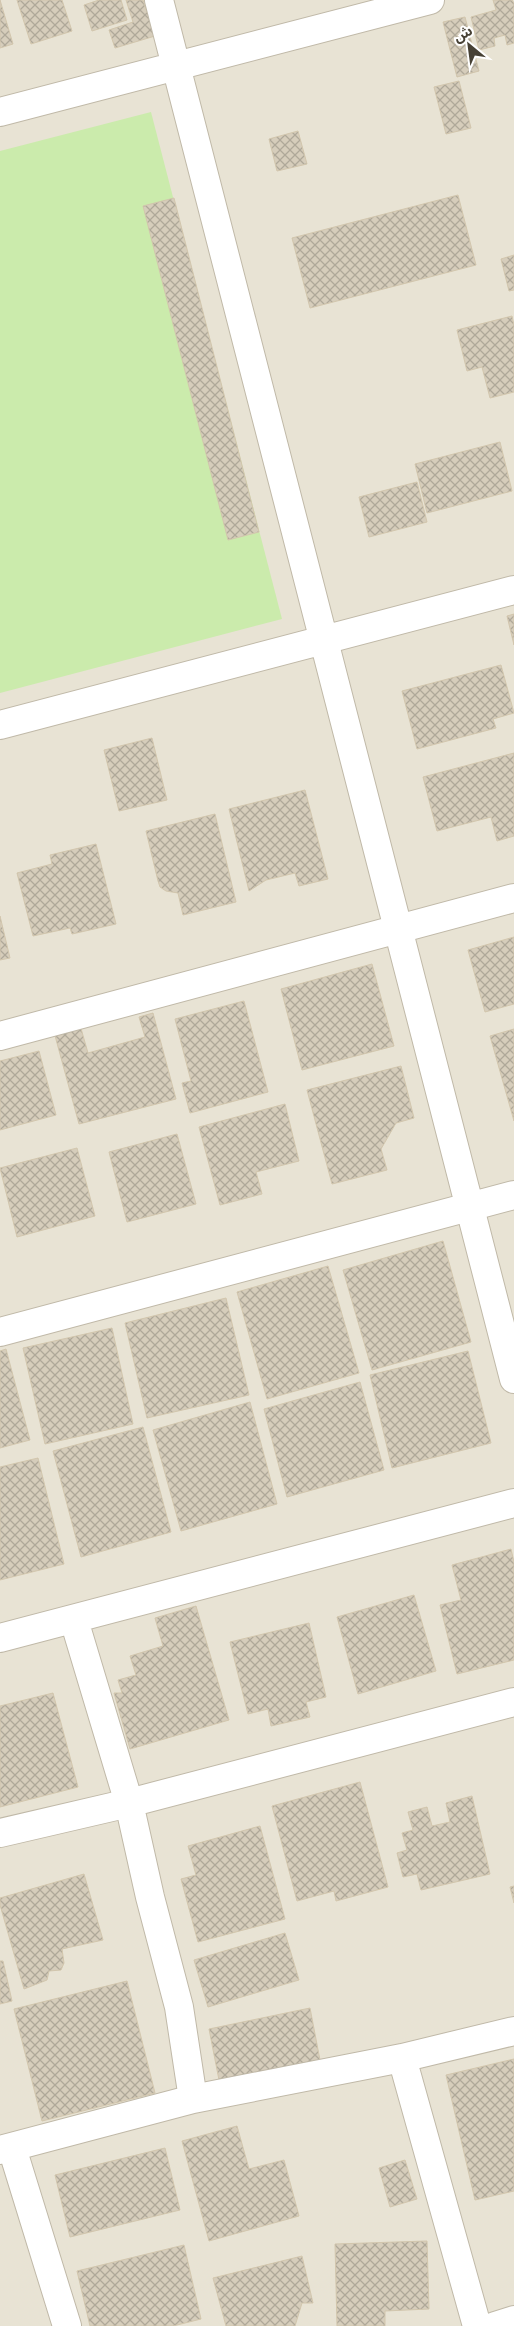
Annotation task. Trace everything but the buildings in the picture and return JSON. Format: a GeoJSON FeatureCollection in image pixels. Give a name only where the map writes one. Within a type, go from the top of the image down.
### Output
{"type":"FeatureCollection","features":[{"type":"Feature","properties":{"kind":"street"},"geometry":{"type":"LineString","coordinates":[[159,0],[514,1379]]}},
{"type":"Feature","properties":{"kind":"street"},"geometry":{"type":"LineString","coordinates":[[0,112],[430,0]]}},
{"type":"Feature","properties":{"kind":"street"},"geometry":{"type":"LineString","coordinates":[[0,725],[514,590]]}},
{"type":"Feature","properties":{"kind":"street"},"geometry":{"type":"LineString","coordinates":[[0,1036],[514,898]]}},
{"type":"Feature","properties":{"kind":"street"},"geometry":{"type":"LineString","coordinates":[[0,1332],[514,1195]]}},
{"type":"Feature","properties":{"kind":"street"},"geometry":{"type":"LineString","coordinates":[[0,1638],[514,1503]]}},
{"type":"Feature","properties":{"kind":"street"},"geometry":{"type":"LineString","coordinates":[[74,1620],[129,1803],[150,1897],[179,2007],[193,2099]]}},
{"type":"Feature","properties":{"kind":"street"},"geometry":{"type":"LineString","coordinates":[[0,1833],[129,1803],[514,1702]]}},
{"type":"Feature","properties":{"kind":"street"},"geometry":{"type":"LineString","coordinates":[[67,2326],[6,2149],[193,2099],[402,2058],[514,2030]]}},
{"type":"Feature","properties":{"kind":"street"},"geometry":{"type":"LineString","coordinates":[[402,2058],[476,2326]]}},
{"type":"Feature","properties":{"kind":"street"},"geometry":{"type":"LineString","coordinates":[[496,2326],[514,2320]]}},
{"type":"Feature","properties":{"kind":"shaded area"},"geometry":{"type":"Polygon","coordinates":[[[0,0],[514,0],[514,2326],[0,2326],[0,0]]]}},
{"type":"Feature","properties":{"kind":"green space"},"geometry":{"type":"Polygon","coordinates":[[[151,112],[282,619],[0,693],[0,151],[151,112]]]}}]}
